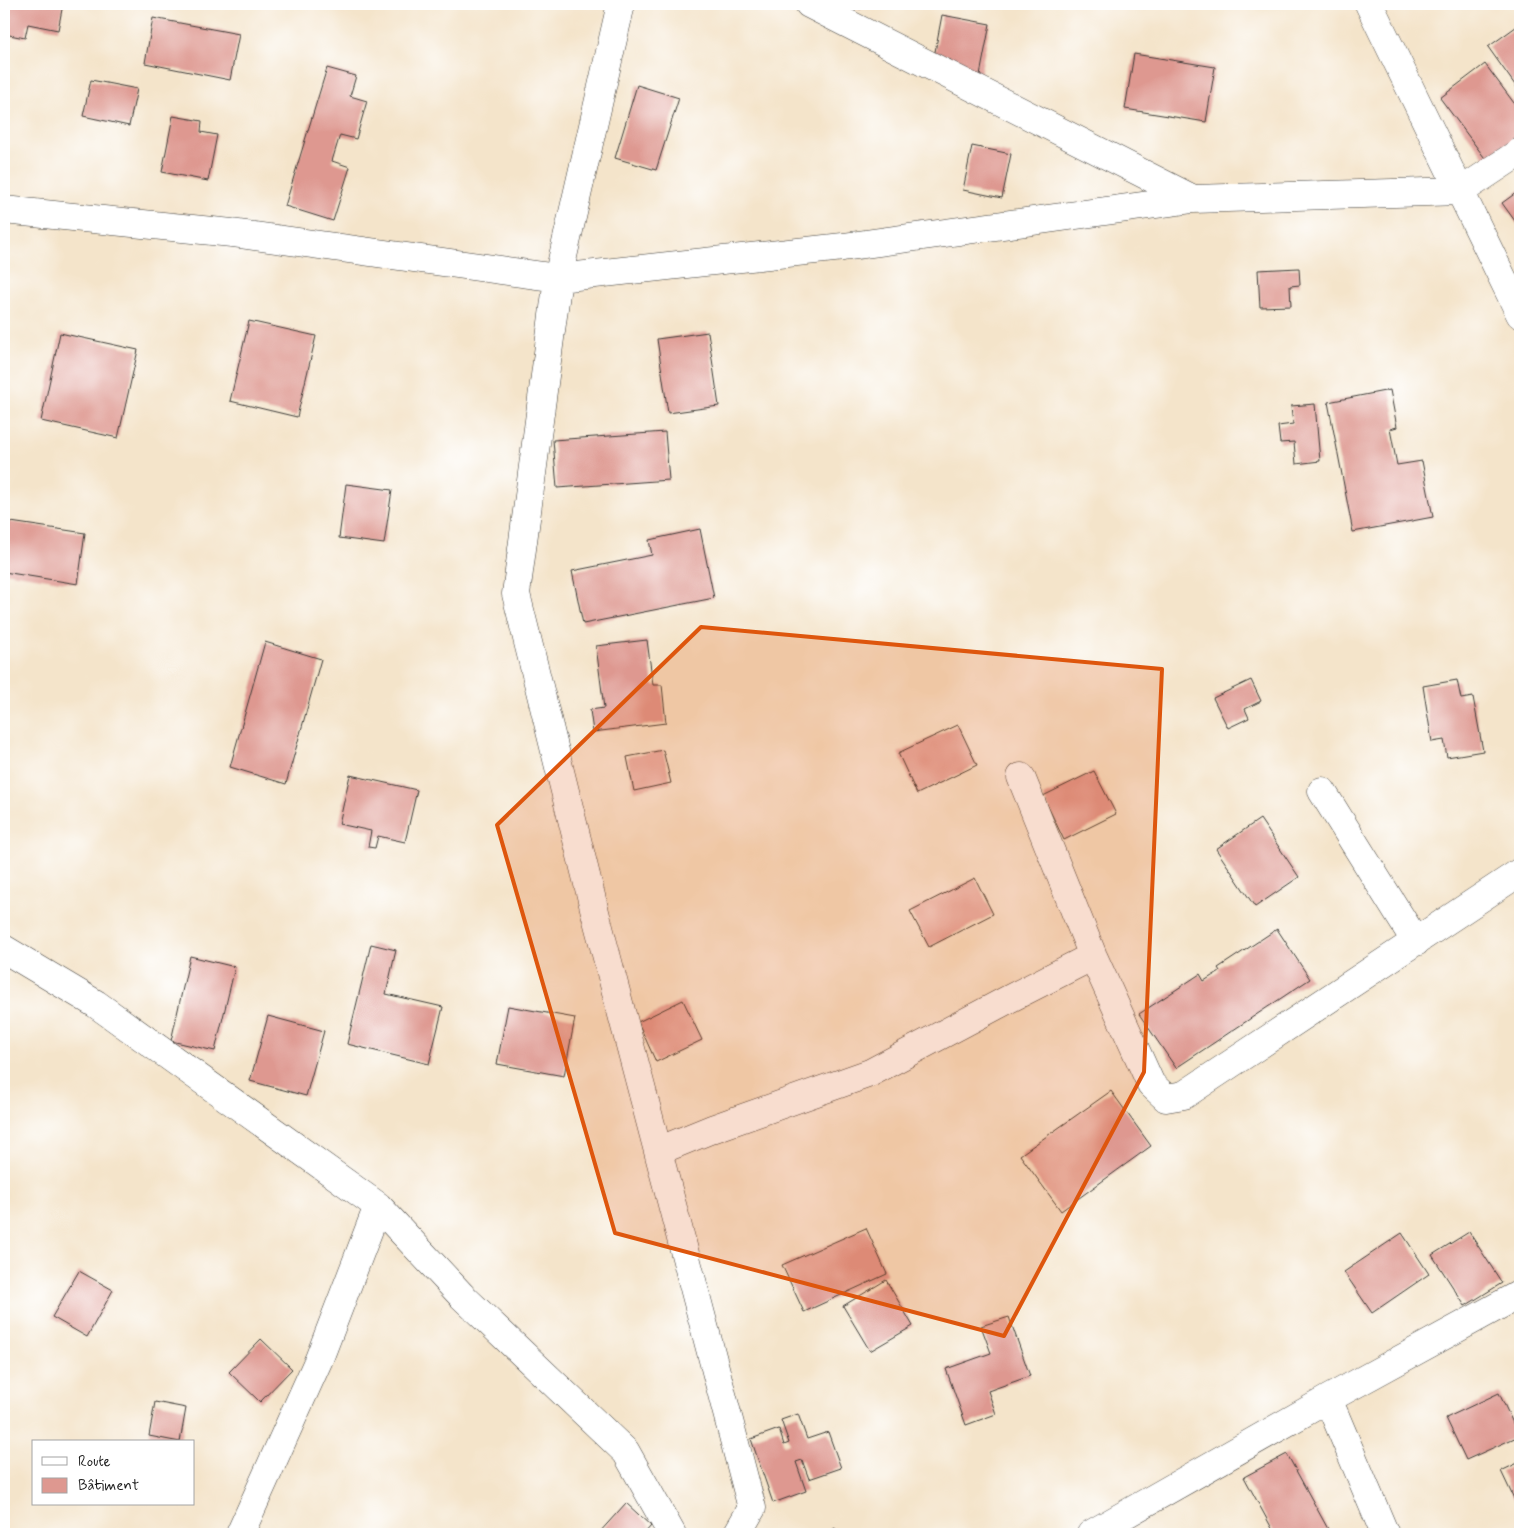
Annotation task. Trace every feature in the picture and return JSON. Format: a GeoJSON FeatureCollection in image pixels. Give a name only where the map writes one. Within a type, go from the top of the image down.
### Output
{"type":"FeatureCollection","features":[{"type":"Feature","properties":{"kind":"street"},"geometry":{"type":"LineString","coordinates":[[621,4],[558,278],[516,594],[596,916],[752,1508],[737,1534]]}},
{"type":"Feature","properties":{"kind":"street"},"geometry":{"type":"LineString","coordinates":[[809,4],[1193,199]]}},
{"type":"Feature","properties":{"kind":"street"},"geometry":{"type":"LineString","coordinates":[[1369,4],[1520,314]]}},
{"type":"Feature","properties":{"kind":"street"},"geometry":{"type":"LineString","coordinates":[[4,210],[232,233],[558,278],[843,247],[1193,199],[1461,191],[1520,152]]}},
{"type":"Feature","properties":{"kind":"street"},"geometry":{"type":"LineString","coordinates":[[1021,777],[1092,956],[1151,1084],[1166,1098],[1184,1095],[1520,872]]}},
{"type":"Feature","properties":{"kind":"street"},"geometry":{"type":"LineString","coordinates":[[1322,791],[1416,942]]}},
{"type":"Feature","properties":{"kind":"street"},"geometry":{"type":"LineString","coordinates":[[4,949],[96,1004],[378,1206],[462,1296],[626,1452],[672,1534]]}},
{"type":"Feature","properties":{"kind":"street"},"geometry":{"type":"LineString","coordinates":[[658,1150],[870,1073],[1092,956]]}},
{"type":"Feature","properties":{"kind":"street"},"geometry":{"type":"LineString","coordinates":[[240,1534],[319,1359],[378,1206]]}},
{"type":"Feature","properties":{"kind":"street"},"geometry":{"type":"LineString","coordinates":[[1091,1534],[1328,1399],[1520,1294]]}},
{"type":"Feature","properties":{"kind":"street"},"geometry":{"type":"LineString","coordinates":[[1328,1399],[1385,1534]]}},
{"type":"Feature","properties":{"kind":"highlighted area"},"geometry":{"type":"Polygon","coordinates":[[[701,627],[1162,669],[1144,1072],[1004,1336],[615,1233],[497,825],[701,627]]]}},
{"type":"Feature","properties":{"kind":"building"},"geometry":{"type":"Polygon","coordinates":[[[4,4],[63,4],[58,30],[28,24],[25,38],[4,34],[4,4]]]}},
{"type":"Feature","properties":{"kind":"building"},"geometry":{"type":"Polygon","coordinates":[[[842,4],[863,4],[861,9],[842,4]]]}},
{"type":"Feature","properties":{"kind":"building"},"geometry":{"type":"Polygon","coordinates":[[[942,15],[990,24],[979,80],[948,74],[951,60],[934,57],[942,15]]]}},
{"type":"Feature","properties":{"kind":"building"},"geometry":{"type":"Polygon","coordinates":[[[153,18],[239,34],[230,80],[145,63],[153,18]]]}},
{"type":"Feature","properties":{"kind":"building"},"geometry":{"type":"Polygon","coordinates":[[[1520,24],[1520,92],[1488,47],[1520,24]]]}},
{"type":"Feature","properties":{"kind":"building"},"geometry":{"type":"Polygon","coordinates":[[[1134,54],[1215,67],[1206,122],[1125,109],[1134,54]]]}},
{"type":"Feature","properties":{"kind":"building"},"geometry":{"type":"Polygon","coordinates":[[[1485,64],[1520,111],[1520,137],[1487,161],[1440,98],[1485,64]]]}},
{"type":"Feature","properties":{"kind":"building"},"geometry":{"type":"Polygon","coordinates":[[[327,68],[356,76],[350,96],[367,101],[356,139],[340,135],[332,161],[350,167],[333,221],[285,206],[327,68]]]}},
{"type":"Feature","properties":{"kind":"building"},"geometry":{"type":"Polygon","coordinates":[[[91,80],[137,89],[129,126],[83,116],[91,80]]]}},
{"type":"Feature","properties":{"kind":"building"},"geometry":{"type":"Polygon","coordinates":[[[637,85],[679,98],[656,170],[615,158],[637,85]]]}},
{"type":"Feature","properties":{"kind":"building"},"geometry":{"type":"Polygon","coordinates":[[[173,116],[202,121],[201,132],[217,135],[208,181],[162,172],[173,116]]]}},
{"type":"Feature","properties":{"kind":"building"},"geometry":{"type":"Polygon","coordinates":[[[972,146],[1011,154],[1002,198],[963,190],[972,146]]]}},
{"type":"Feature","properties":{"kind":"building"},"geometry":{"type":"Polygon","coordinates":[[[1520,190],[1520,228],[1502,203],[1520,190]]]}},
{"type":"Feature","properties":{"kind":"building"},"geometry":{"type":"Polygon","coordinates":[[[1299,268],[1300,285],[1290,286],[1291,306],[1260,307],[1258,270],[1299,268]]]}},
{"type":"Feature","properties":{"kind":"building"},"geometry":{"type":"Polygon","coordinates":[[[249,321],[316,336],[297,417],[230,401],[249,321]]]}},
{"type":"Feature","properties":{"kind":"building"},"geometry":{"type":"Polygon","coordinates":[[[708,332],[719,406],[668,413],[657,339],[708,332]]]}},
{"type":"Feature","properties":{"kind":"building"},"geometry":{"type":"Polygon","coordinates":[[[60,333],[138,350],[118,438],[41,421],[60,333]]]}},
{"type":"Feature","properties":{"kind":"building"},"geometry":{"type":"Polygon","coordinates":[[[1390,390],[1397,427],[1390,429],[1397,465],[1422,461],[1433,517],[1353,532],[1328,402],[1390,390]]]}},
{"type":"Feature","properties":{"kind":"building"},"geometry":{"type":"Polygon","coordinates":[[[1315,404],[1320,461],[1296,464],[1294,442],[1280,443],[1278,426],[1293,424],[1291,406],[1315,404]]]}},
{"type":"Feature","properties":{"kind":"building"},"geometry":{"type":"Polygon","coordinates":[[[665,432],[669,480],[557,488],[553,440],[665,432]]]}},
{"type":"Feature","properties":{"kind":"building"},"geometry":{"type":"Polygon","coordinates":[[[346,484],[392,490],[384,544],[339,538],[346,484]]]}},
{"type":"Feature","properties":{"kind":"building"},"geometry":{"type":"Polygon","coordinates":[[[4,521],[85,533],[78,584],[4,572],[4,521]]]}},
{"type":"Feature","properties":{"kind":"building"},"geometry":{"type":"Polygon","coordinates":[[[700,529],[714,598],[583,624],[572,571],[652,555],[649,540],[700,529]]]}},
{"type":"Feature","properties":{"kind":"building"},"geometry":{"type":"Polygon","coordinates":[[[647,640],[653,685],[662,685],[666,723],[593,732],[590,710],[604,708],[596,646],[647,640]]]}},
{"type":"Feature","properties":{"kind":"building"},"geometry":{"type":"Polygon","coordinates":[[[265,642],[321,659],[286,784],[230,767],[265,642]]]}},
{"type":"Feature","properties":{"kind":"building"},"geometry":{"type":"Polygon","coordinates":[[[1251,680],[1261,701],[1245,709],[1249,718],[1228,728],[1213,698],[1251,680]]]}},
{"type":"Feature","properties":{"kind":"building"},"geometry":{"type":"Polygon","coordinates":[[[1457,680],[1461,699],[1473,697],[1483,751],[1447,757],[1444,740],[1432,742],[1423,686],[1457,680]]]}},
{"type":"Feature","properties":{"kind":"building"},"geometry":{"type":"Polygon","coordinates":[[[958,725],[977,765],[917,794],[898,753],[958,725]]]}},
{"type":"Feature","properties":{"kind":"building"},"geometry":{"type":"Polygon","coordinates":[[[663,750],[671,783],[634,791],[627,757],[663,750]]]}},
{"type":"Feature","properties":{"kind":"building"},"geometry":{"type":"Polygon","coordinates":[[[1094,771],[1116,814],[1064,840],[1043,796],[1094,771]]]}},
{"type":"Feature","properties":{"kind":"building"},"geometry":{"type":"Polygon","coordinates":[[[350,775],[417,790],[405,842],[378,836],[375,848],[368,847],[371,831],[339,824],[350,775]]]}},
{"type":"Feature","properties":{"kind":"building"},"geometry":{"type":"Polygon","coordinates":[[[1260,819],[1299,877],[1255,907],[1216,849],[1260,819]]]}},
{"type":"Feature","properties":{"kind":"building"},"geometry":{"type":"Polygon","coordinates":[[[975,878],[993,914],[929,947],[910,911],[975,878]]]}},
{"type":"Feature","properties":{"kind":"building"},"geometry":{"type":"Polygon","coordinates":[[[1277,929],[1310,979],[1176,1068],[1139,1014],[1200,974],[1204,981],[1220,971],[1218,968],[1277,929]]]}},
{"type":"Feature","properties":{"kind":"building"},"geometry":{"type":"Polygon","coordinates":[[[371,944],[396,950],[386,994],[443,1007],[429,1064],[347,1044],[371,944]]]}},
{"type":"Feature","properties":{"kind":"building"},"geometry":{"type":"Polygon","coordinates":[[[190,956],[235,967],[215,1051],[171,1041],[190,956]]]}},
{"type":"Feature","properties":{"kind":"building"},"geometry":{"type":"Polygon","coordinates":[[[683,1000],[702,1040],[656,1062],[638,1022],[683,1000]]]}},
{"type":"Feature","properties":{"kind":"building"},"geometry":{"type":"Polygon","coordinates":[[[508,1006],[575,1018],[564,1076],[497,1064],[508,1006]]]}},
{"type":"Feature","properties":{"kind":"building"},"geometry":{"type":"Polygon","coordinates":[[[268,1016],[324,1031],[306,1096],[250,1081],[268,1016]]]}},
{"type":"Feature","properties":{"kind":"building"},"geometry":{"type":"Polygon","coordinates":[[[1111,1091],[1151,1146],[1061,1211],[1020,1155],[1111,1091]]]}},
{"type":"Feature","properties":{"kind":"building"},"geometry":{"type":"Polygon","coordinates":[[[866,1228],[887,1274],[804,1312],[782,1265],[866,1228]]]}},
{"type":"Feature","properties":{"kind":"building"},"geometry":{"type":"Polygon","coordinates":[[[1469,1232],[1502,1283],[1465,1306],[1432,1255],[1469,1232]]]}},
{"type":"Feature","properties":{"kind":"building"},"geometry":{"type":"Polygon","coordinates":[[[1402,1233],[1429,1274],[1372,1313],[1344,1272],[1402,1233]]]}},
{"type":"Feature","properties":{"kind":"building"},"geometry":{"type":"Polygon","coordinates":[[[79,1271],[113,1290],[87,1337],[52,1317],[79,1271]]]}},
{"type":"Feature","properties":{"kind":"building"},"geometry":{"type":"Polygon","coordinates":[[[886,1280],[913,1326],[870,1351],[843,1306],[886,1280]]]}},
{"type":"Feature","properties":{"kind":"building"},"geometry":{"type":"Polygon","coordinates":[[[1009,1317],[1030,1376],[988,1391],[996,1414],[966,1425],[946,1369],[991,1353],[981,1326],[1009,1317]]]}},
{"type":"Feature","properties":{"kind":"building"},"geometry":{"type":"Polygon","coordinates":[[[261,1339],[292,1369],[260,1402],[229,1372],[261,1339]]]}},
{"type":"Feature","properties":{"kind":"building"},"geometry":{"type":"Polygon","coordinates":[[[1499,1393],[1519,1436],[1466,1460],[1446,1418],[1499,1393]]]}},
{"type":"Feature","properties":{"kind":"building"},"geometry":{"type":"Polygon","coordinates":[[[155,1402],[186,1408],[180,1440],[149,1436],[155,1402]]]}},
{"type":"Feature","properties":{"kind":"building"},"geometry":{"type":"Polygon","coordinates":[[[798,1414],[807,1439],[828,1432],[841,1468],[809,1479],[802,1460],[796,1462],[806,1491],[773,1503],[751,1439],[779,1429],[784,1445],[789,1443],[781,1420],[798,1414]]]}},
{"type":"Feature","properties":{"kind":"building"},"geometry":{"type":"Polygon","coordinates":[[[1287,1454],[1328,1529],[1318,1534],[1275,1534],[1244,1477],[1287,1454]]]}},
{"type":"Feature","properties":{"kind":"building"},"geometry":{"type":"Polygon","coordinates":[[[1520,1462],[1520,1504],[1517,1505],[1501,1471],[1520,1462]]]}},
{"type":"Feature","properties":{"kind":"building"},"geometry":{"type":"Polygon","coordinates":[[[626,1503],[651,1526],[644,1534],[598,1534],[626,1503]]]}},
{"type":"Feature","properties":{"kind":"building"},"geometry":{"type":"Polygon","coordinates":[[[835,1528],[839,1534],[825,1534],[835,1528]]]}}]}
